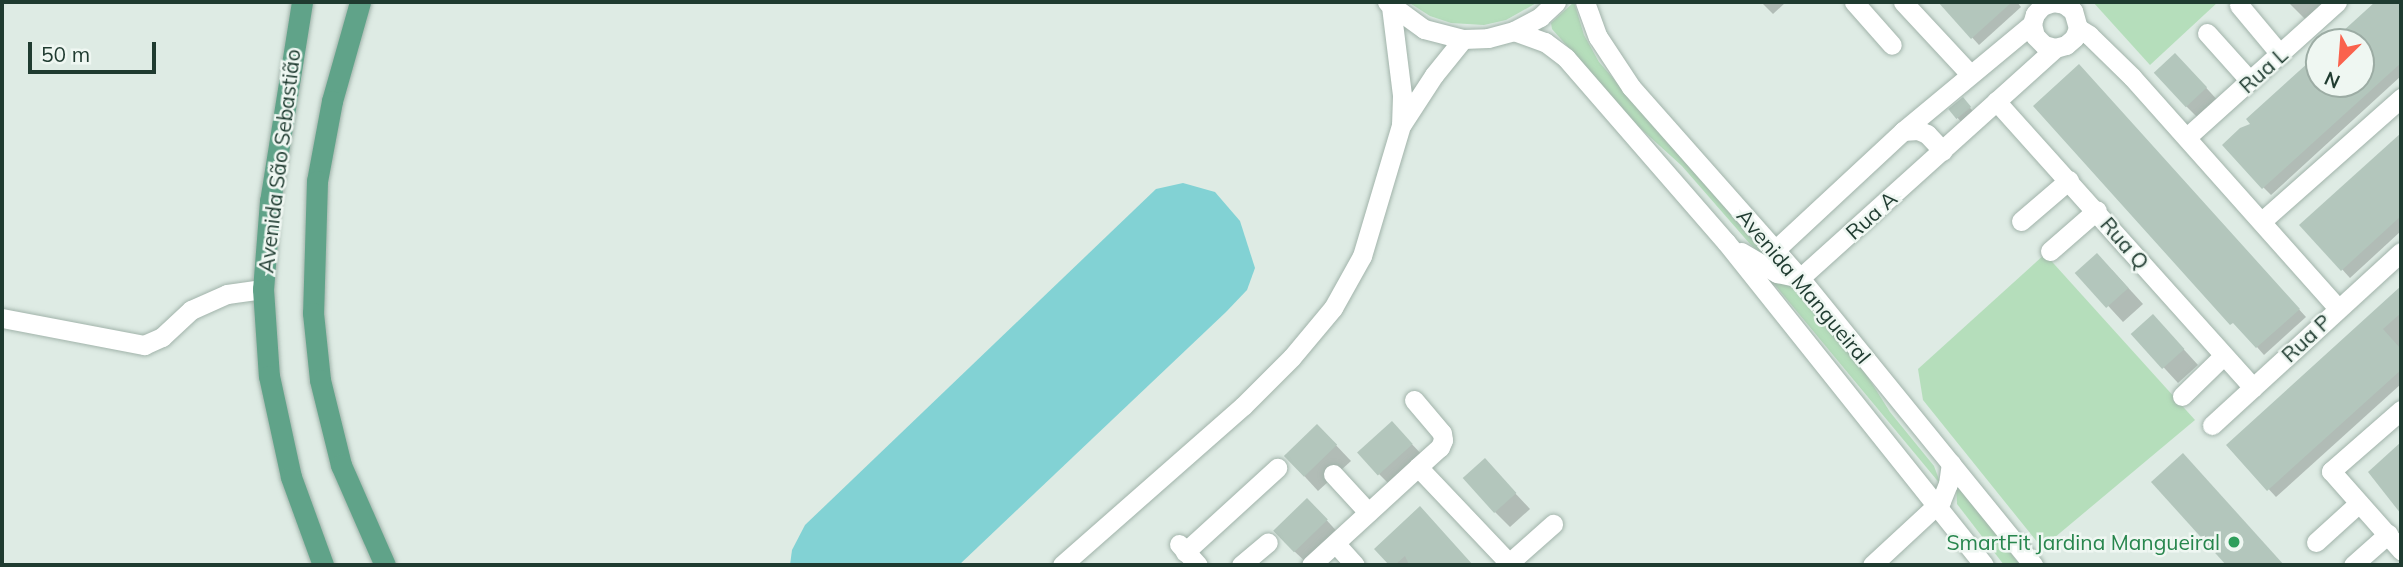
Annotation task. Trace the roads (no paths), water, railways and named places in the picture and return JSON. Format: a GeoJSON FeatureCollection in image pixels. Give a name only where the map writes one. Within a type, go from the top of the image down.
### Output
{"type":"FeatureCollection","features":[{"type":"Feature","properties":{"kind":"main road","name":"Avenida São Sebastião"},"geometry":{"type":"LineString","coordinates":[[302,2],[270,201],[263,289],[269,376],[291,477],[323,565]]}},
{"type":"Feature","properties":{"kind":"main road","name":"Avenida São Sebastião"},"geometry":{"type":"LineString","coordinates":[[360,2],[332,101],[317,181],[313,313],[320,380],[341,465],[385,565]]}},
{"type":"Feature","properties":{"kind":"street"},"geometry":{"type":"LineString","coordinates":[[1389,4],[1424,29],[1463,38],[1488,38],[1514,31],[1540,17],[1556,2]]}},
{"type":"Feature","properties":{"kind":"street","name":"Avenida Mangueiral"},"geometry":{"type":"LineString","coordinates":[[1585,2],[1598,37],[1631,87],[1800,278],[2033,565]]}},
{"type":"Feature","properties":{"kind":"street"},"geometry":{"type":"LineString","coordinates":[[1903,2],[1970,74]]}},
{"type":"Feature","properties":{"kind":"street","name":"Rua A"},"geometry":{"type":"LineString","coordinates":[[1775,250],[1903,131],[2032,24],[2035,14],[2042,6],[2053,2],[2064,4],[2073,11],[2078,28],[2074,38],[2066,45],[2055,48],[1800,278]]}},
{"type":"Feature","properties":{"kind":"street","name":"Rua L"},"geometry":{"type":"LineString","coordinates":[[2188,137],[2337,2]]}},
{"type":"Feature","properties":{"kind":"street"},"geometry":{"type":"LineString","coordinates":[[1856,3],[1892,45]]}},
{"type":"Feature","properties":{"kind":"street"},"geometry":{"type":"LineString","coordinates":[[1062,565],[1243,406],[1292,357],[1333,308],[1362,256],[1401,125],[1402,95],[1389,4]]}},
{"type":"Feature","properties":{"kind":"street"},"geometry":{"type":"LineString","coordinates":[[2239,5],[2280,54]]}},
{"type":"Feature","properties":{"kind":"street"},"geometry":{"type":"LineString","coordinates":[[2032,24],[2035,36],[2043,45],[2055,48]]}},
{"type":"Feature","properties":{"kind":"street"},"geometry":{"type":"LineString","coordinates":[[2078,28],[2102,47],[2188,137],[2338,309]]}},
{"type":"Feature","properties":{"kind":"street","name":"Avenida Mangueiral"},"geometry":{"type":"LineString","coordinates":[[1514,31],[1545,42],[1566,58],[1726,242],[1984,565]]}},
{"type":"Feature","properties":{"kind":"street"},"geometry":{"type":"LineString","coordinates":[[2207,33],[2250,81]]}},
{"type":"Feature","properties":{"kind":"street"},"geometry":{"type":"LineString","coordinates":[[1401,125],[1434,75],[1463,38]]}},
{"type":"Feature","properties":{"kind":"street"},"geometry":{"type":"LineString","coordinates":[[2262,222],[2401,98]]}},
{"type":"Feature","properties":{"kind":"street","name":"Rua Q"},"geometry":{"type":"LineString","coordinates":[[1996,101],[2253,387]]}},
{"type":"Feature","properties":{"kind":"street"},"geometry":{"type":"LineString","coordinates":[[1903,131],[1918,130],[1927,134],[1942,151]]}},
{"type":"Feature","properties":{"kind":"street"},"geometry":{"type":"LineString","coordinates":[[2021,221],[2068,180]]}},
{"type":"Feature","properties":{"kind":"street"},"geometry":{"type":"LineString","coordinates":[[2050,251],[2096,210]]}},
{"type":"Feature","properties":{"kind":"street"},"geometry":{"type":"LineString","coordinates":[[1726,242],[1777,273],[1800,278]]}},
{"type":"Feature","properties":{"kind":"street","name":"Rua P"},"geometry":{"type":"LineString","coordinates":[[2212,425],[2401,252]]}},
{"type":"Feature","properties":{"kind":"street"},"geometry":{"type":"LineString","coordinates":[[2,318],[144,345],[162,337],[191,310],[227,294],[263,289]]}},
{"type":"Feature","properties":{"kind":"street"},"geometry":{"type":"LineString","coordinates":[[2182,396],[2223,356]]}},
{"type":"Feature","properties":{"kind":"street"},"geometry":{"type":"LineString","coordinates":[[1311,565],[1418,467],[1443,440],[1443,433],[1414,400]]}},
{"type":"Feature","properties":{"kind":"street"},"geometry":{"type":"LineString","coordinates":[[2401,410],[2331,471],[2401,550]]}},
{"type":"Feature","properties":{"kind":"street"},"geometry":{"type":"LineString","coordinates":[[1872,565],[1936,507],[1948,484],[1951,463]]}},
{"type":"Feature","properties":{"kind":"street"},"geometry":{"type":"LineString","coordinates":[[1418,467],[1510,564],[1553,524]]}},
{"type":"Feature","properties":{"kind":"street"},"geometry":{"type":"LineString","coordinates":[[1188,554],[1277,468]]}},
{"type":"Feature","properties":{"kind":"street"},"geometry":{"type":"LineString","coordinates":[[1333,474],[1368,512]]}},
{"type":"Feature","properties":{"kind":"street"},"geometry":{"type":"LineString","coordinates":[[2316,542],[2358,503]]}},
{"type":"Feature","properties":{"kind":"street"},"geometry":{"type":"LineString","coordinates":[[2353,565],[2388,534]]}},
{"type":"Feature","properties":{"kind":"street"},"geometry":{"type":"LineString","coordinates":[[1241,565],[1268,542]]}},
{"type":"Feature","properties":{"kind":"street"},"geometry":{"type":"LineString","coordinates":[[1336,544],[1355,565]]}},
{"type":"Feature","properties":{"kind":"water"},"geometry":{"type":"Polygon","coordinates":[[[1183,183],[1215,192],[1240,221],[1255,268],[1247,290],[1226,312],[959,565],[790,565],[792,550],[805,525],[1156,189],[1183,183]]]}},
{"type":"Feature","properties":{"kind":"place","name":"SmartFit Jardina Mangueiral"},"geometry":{"type":"Point","coordinates":[2234,542]}}]}
